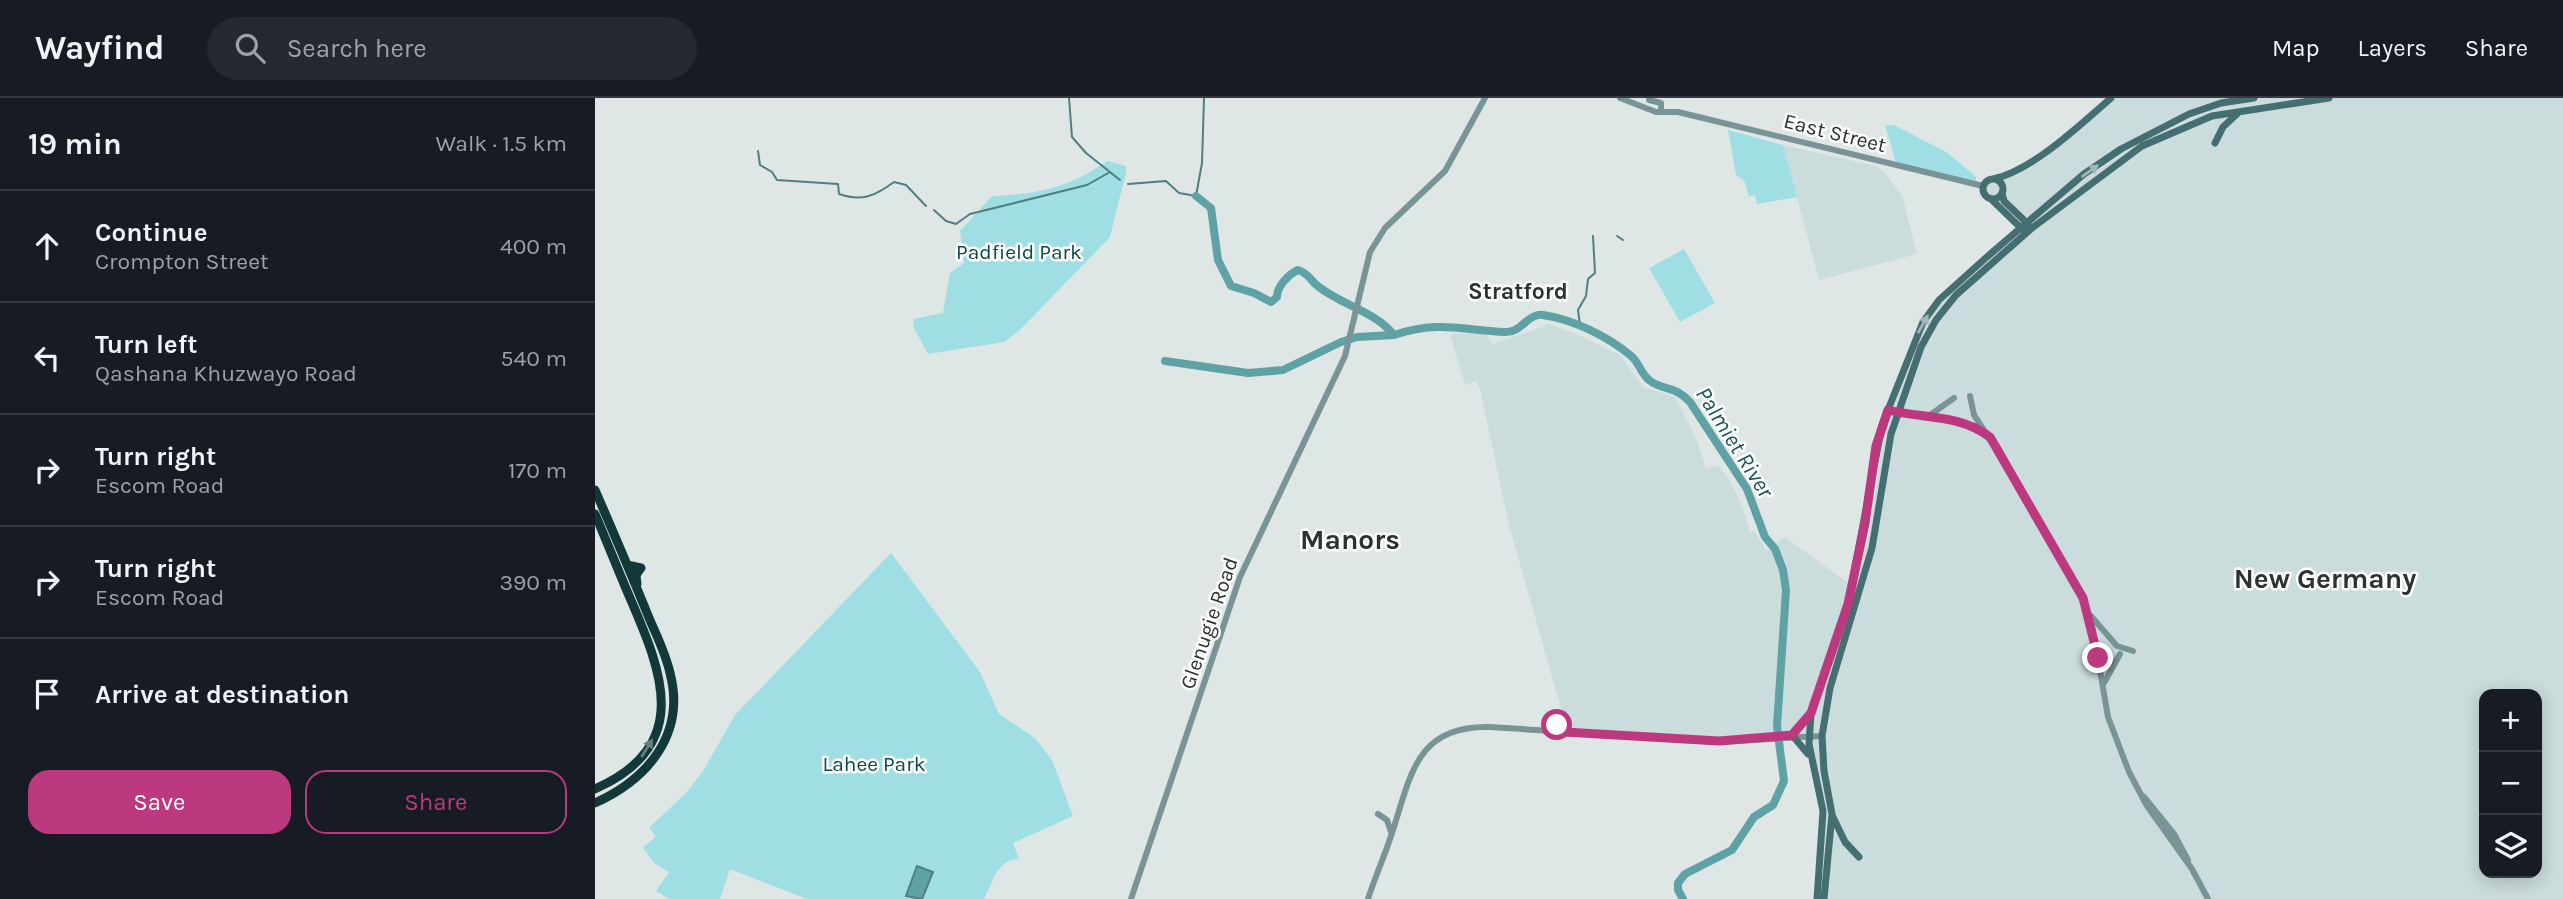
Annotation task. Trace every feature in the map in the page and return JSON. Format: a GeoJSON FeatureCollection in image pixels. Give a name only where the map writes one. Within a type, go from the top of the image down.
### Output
{"type":"FeatureCollection","features":[{"type":"Feature","properties":{"kind":"highway"},"geometry":{"type":"LineString","coordinates":[[595,490],[627,565],[641,568],[636,578],[638,592],[670,672],[672,717],[664,742],[643,772],[622,790],[595,803]]}},
{"type":"Feature","properties":{"kind":"highway"},"geometry":{"type":"LineString","coordinates":[[595,514],[656,660],[662,695],[659,724],[646,751],[625,773],[595,789]]}},
{"type":"Feature","properties":{"kind":"main road"},"geometry":{"type":"LineString","coordinates":[[2026,228],[1984,193],[1983,186],[1993,179],[2011,174],[2111,98]]}},
{"type":"Feature","properties":{"kind":"main road"},"geometry":{"type":"LineString","coordinates":[[1859,857],[1845,842],[1832,814],[1824,771],[1822,736],[1830,688],[1872,548],[1886,452],[1897,412],[1921,347],[1941,312],[1956,295],[2084,174],[2141,136],[2210,106],[2254,98]]}},
{"type":"Feature","properties":{"kind":"main road"},"geometry":{"type":"LineString","coordinates":[[1817,899],[1823,811],[1811,761],[1811,713],[1848,604],[1865,523],[1876,446],[1918,333],[1929,313],[1951,287],[2026,228],[2142,146],[2194,122],[2241,111],[2329,98]]}},
{"type":"Feature","properties":{"kind":"main road"},"geometry":{"type":"LineString","coordinates":[[2215,143],[2223,127],[2241,111]]}},
{"type":"Feature","properties":{"kind":"main road"},"geometry":{"type":"LineString","coordinates":[[1991,199],[2003,190],[2011,174]]}},
{"type":"Feature","properties":{"kind":"main road"},"geometry":{"type":"LineString","coordinates":[[1993,179],[2003,190],[2009,207],[2026,228]]}},
{"type":"Feature","properties":{"kind":"main road"},"geometry":{"type":"LineString","coordinates":[[1811,713],[1792,735],[1811,761]]}},
{"type":"Feature","properties":{"kind":"main road"},"geometry":{"type":"LineString","coordinates":[[1824,899],[1832,814]]}},
{"type":"Feature","properties":{"kind":"street","name":"Glenugie Road"},"geometry":{"type":"LineString","coordinates":[[1131,899],[1240,577],[1341,366],[1366,264],[1374,244],[1398,215],[1445,171],[1485,98]]}},
{"type":"Feature","properties":{"kind":"street","name":"East Street"},"geometry":{"type":"LineString","coordinates":[[1621,98],[1634,102],[1653,102],[1678,112],[1983,186]]}},
{"type":"Feature","properties":{"kind":"street"},"geometry":{"type":"LineString","coordinates":[[1970,396],[1974,415],[1990,437],[2077,587],[2088,614],[2115,737],[2143,796],[2174,834],[2208,899]]}},
{"type":"Feature","properties":{"kind":"street"},"geometry":{"type":"LineString","coordinates":[[1929,416],[1954,398]]}},
{"type":"Feature","properties":{"kind":"street"},"geometry":{"type":"LineString","coordinates":[[1888,410],[1963,422],[1990,437]]}},
{"type":"Feature","properties":{"kind":"street"},"geometry":{"type":"LineString","coordinates":[[2088,614],[2117,646],[2133,651]]}},
{"type":"Feature","properties":{"kind":"street"},"geometry":{"type":"LineString","coordinates":[[2103,687],[2120,654]]}},
{"type":"Feature","properties":{"kind":"street"},"geometry":{"type":"LineString","coordinates":[[1547,731],[1564,717]]}},
{"type":"Feature","properties":{"kind":"street"},"geometry":{"type":"LineString","coordinates":[[1367,899],[1392,834],[1405,788],[1422,754],[1432,742],[1463,727],[1719,741],[1792,735],[1822,736]]}},
{"type":"Feature","properties":{"kind":"street"},"geometry":{"type":"LineString","coordinates":[[1378,814],[1387,820],[1392,834]]}},
{"type":"Feature","properties":{"kind":"shaded area"},"geometry":{"type":"Polygon","coordinates":[[[2110,98],[2563,98],[2563,899],[1817,899],[1824,825],[1809,735],[1748,741],[1568,733],[1509,525],[1480,389],[1476,381],[1465,385],[1450,334],[1485,333],[1492,344],[1545,326],[1546,323],[1577,334],[1621,356],[1643,387],[1675,397],[1697,440],[1706,469],[1718,465],[1727,476],[1742,505],[1750,532],[1754,531],[1767,551],[1785,537],[1856,589],[1871,524],[1882,445],[1914,343],[1940,300],[2020,228],[1976,184],[1983,185],[2012,173],[2055,143],[2110,98]]]}},
{"type":"Feature","properties":{"kind":"shaded area"},"geometry":{"type":"Polygon","coordinates":[[[1783,145],[1876,166],[1884,172],[1902,195],[1917,254],[1819,280],[1783,145]]]}},
{"type":"Feature","properties":{"kind":"shaded area"},"geometry":{"type":"Polygon","coordinates":[[[917,866],[933,872],[922,899],[906,896],[917,866]]]}},
{"type":"Feature","properties":{"kind":"green space"},"geometry":{"type":"Polygon","coordinates":[[[1885,125],[1894,125],[1948,153],[1976,177],[1976,184],[1897,167],[1885,125]]]}},
{"type":"Feature","properties":{"kind":"green space"},"geometry":{"type":"Polygon","coordinates":[[[1728,130],[1783,145],[1797,197],[1757,204],[1755,195],[1749,196],[1744,180],[1736,175],[1728,130]]]}},
{"type":"Feature","properties":{"kind":"green space","name":"Padfield Park"},"geometry":{"type":"Polygon","coordinates":[[[1107,161],[1126,166],[1110,237],[1019,331],[1004,342],[928,354],[913,326],[914,319],[943,313],[950,273],[964,263],[960,231],[992,196],[1052,188],[1079,178],[1107,161]]]}},
{"type":"Feature","properties":{"kind":"green space"},"geometry":{"type":"Polygon","coordinates":[[[1684,249],[1715,303],[1680,322],[1649,268],[1684,249]]]}},
{"type":"Feature","properties":{"kind":"green space","name":"Lahee Park"},"geometry":{"type":"Polygon","coordinates":[[[891,553],[980,672],[999,714],[1035,738],[1052,760],[1073,816],[1013,843],[1019,859],[1006,863],[1001,868],[984,899],[807,899],[730,869],[720,899],[669,899],[656,891],[669,872],[654,863],[643,848],[656,836],[649,828],[687,792],[705,768],[735,715],[891,553]]]}},
{"type":"Feature","properties":{"kind":"waterway","name":"Palmiet River"},"geometry":{"type":"LineString","coordinates":[[1069,98],[1072,137],[1086,153],[1120,180]]}},
{"type":"Feature","properties":{"kind":"waterway"},"geometry":{"type":"LineString","coordinates":[[1128,184],[1166,181],[1179,193],[1196,196],[1202,163],[1204,98]]}},
{"type":"Feature","properties":{"kind":"waterway"},"geometry":{"type":"LineString","coordinates":[[758,151],[760,165],[772,172],[777,180],[838,184],[839,194],[855,197],[874,194],[894,182],[906,185],[926,206]]}},
{"type":"Feature","properties":{"kind":"waterway"},"geometry":{"type":"LineString","coordinates":[[934,210],[946,221],[956,224],[970,214],[1087,185],[1110,172]]}},
{"type":"Feature","properties":{"kind":"waterway","name":"Palmiet River"},"geometry":{"type":"LineString","coordinates":[[1196,196],[1211,208],[1218,260],[1231,286],[1271,302],[1277,297],[1284,281],[1298,270],[1328,293],[1378,320],[1394,335],[1437,327],[1505,332],[1516,329],[1537,315],[1554,317],[1589,329],[1611,341],[1633,358],[1649,380],[1673,390],[1690,402],[1747,489],[1765,537],[1775,549],[1783,570],[1786,590],[1777,726],[1784,781],[1773,805],[1754,817],[1732,850],[1685,874],[1678,883],[1683,899]]}},
{"type":"Feature","properties":{"kind":"waterway"},"geometry":{"type":"LineString","coordinates":[[1580,325],[1578,310],[1586,296],[1588,279],[1595,273],[1593,236]]}},
{"type":"Feature","properties":{"kind":"waterway"},"geometry":{"type":"LineString","coordinates":[[1617,236],[1623,240]]}},
{"type":"Feature","properties":{"kind":"waterway","name":"Palmiet River"},"geometry":{"type":"LineString","coordinates":[[1165,361],[1248,373],[1283,370],[1341,342],[1357,337],[1394,335]]}},
{"type":"Feature","properties":{"kind":"district","name":"Stratford"},"geometry":{"type":"Point","coordinates":[1518,291]}},
{"type":"Feature","properties":{"kind":"district","name":"Manors"},"geometry":{"type":"Point","coordinates":[1350,539]}},
{"type":"Feature","properties":{"kind":"district","name":"New Germany"},"geometry":{"type":"Point","coordinates":[2325,578]}},
{"type":"Feature","properties":{"kind":"route"},"geometry":{"type":"LineString","coordinates":[[1557,725],[1547,731],[1719,741],[1748,741],[1792,735],[1811,713],[1848,604],[1870,498],[1876,446],[1888,410],[1954,419],[1971,425],[1990,437],[2083,598],[2093,629],[2098,658]]}}]}
